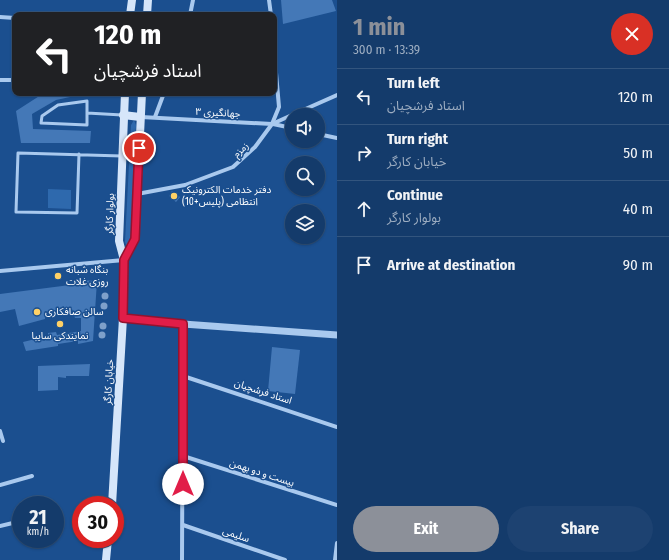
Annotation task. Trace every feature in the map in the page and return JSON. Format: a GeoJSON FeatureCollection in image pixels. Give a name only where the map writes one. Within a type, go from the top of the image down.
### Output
{"type":"FeatureCollection","features":[{"type":"Feature","properties":{"kind":"main road"},"geometry":{"type":"LineString","coordinates":[[130,12],[132,0]]}},
{"type":"Feature","properties":{"kind":"main road"},"geometry":{"type":"LineString","coordinates":[[147,12],[148,0]]}},
{"type":"Feature","properties":{"kind":"main road","name":"بولوار کارگر"},"geometry":{"type":"LineString","coordinates":[[124,260],[119,241],[125,96]]}},
{"type":"Feature","properties":{"kind":"main road"},"geometry":{"type":"LineString","coordinates":[[124,260],[135,239],[142,96]]}},
{"type":"Feature","properties":{"kind":"main road"},"geometry":{"type":"LineString","coordinates":[[123,115],[140,117]]}},
{"type":"Feature","properties":{"kind":"main road","name":"خیابان کارگر"},"geometry":{"type":"LineString","coordinates":[[113,496],[123,318],[124,260]]}},
{"type":"Feature","properties":{"kind":"main road"},"geometry":{"type":"LineString","coordinates":[[106,560],[107,548]]}},
{"type":"Feature","properties":{"kind":"street"},"geometry":{"type":"LineString","coordinates":[[191,12],[193,0]]}},
{"type":"Feature","properties":{"kind":"street"},"geometry":{"type":"LineString","coordinates":[[269,0],[271,12]]}},
{"type":"Feature","properties":{"kind":"street"},"geometry":{"type":"LineString","coordinates":[[0,17],[12,18]]}},
{"type":"Feature","properties":{"kind":"street","name":"زمزم"},"geometry":{"type":"LineString","coordinates":[[137,194],[185,185],[233,167],[255,148],[272,124],[280,107],[277,78]]}},
{"type":"Feature","properties":{"kind":"street"},"geometry":{"type":"LineString","coordinates":[[0,80],[12,80]]}},
{"type":"Feature","properties":{"kind":"street","name":"جهانگیری ۳"},"geometry":{"type":"LineString","coordinates":[[308,108],[337,95]]}},
{"type":"Feature","properties":{"kind":"street"},"geometry":{"type":"LineString","coordinates":[[155,117],[163,96]]}},
{"type":"Feature","properties":{"kind":"street","name":"جهانگیری ۳"},"geometry":{"type":"LineString","coordinates":[[140,117],[272,124],[285,118]]}},
{"type":"Feature","properties":{"kind":"street"},"geometry":{"type":"LineString","coordinates":[[272,124],[285,127]]}},
{"type":"Feature","properties":{"kind":"street"},"geometry":{"type":"LineString","coordinates":[[325,135],[337,138]]}},
{"type":"Feature","properties":{"kind":"street"},"geometry":{"type":"LineString","coordinates":[[0,271],[124,260]]}},
{"type":"Feature","properties":{"kind":"street"},"geometry":{"type":"LineString","coordinates":[[123,318],[183,324],[337,335]]}},
{"type":"Feature","properties":{"kind":"street"},"geometry":{"type":"LineString","coordinates":[[182,560],[183,324]]}},
{"type":"Feature","properties":{"kind":"street","name":"استاد فرشچیان"},"geometry":{"type":"LineString","coordinates":[[183,376],[337,427]]}},
{"type":"Feature","properties":{"kind":"street"},"geometry":{"type":"LineString","coordinates":[[0,431],[3,441]]}},
{"type":"Feature","properties":{"kind":"street","name":"بیست و دو بهمن"},"geometry":{"type":"LineString","coordinates":[[183,456],[337,505]]}},
{"type":"Feature","properties":{"kind":"street"},"geometry":{"type":"LineString","coordinates":[[0,485],[32,476]]}},
{"type":"Feature","properties":{"kind":"street"},"geometry":{"type":"LineString","coordinates":[[0,526],[12,523]]}},
{"type":"Feature","properties":{"kind":"street","name":"سلیمی"},"geometry":{"type":"LineString","coordinates":[[182,525],[285,560]]}},
{"type":"Feature","properties":{"kind":"street"},"geometry":{"type":"LineString","coordinates":[[335,560],[337,543]]}},
{"type":"Feature","properties":{"kind":"lane"},"geometry":{"type":"LineString","coordinates":[[88,101],[87,113],[87,125],[42,123],[42,116],[58,105],[88,101]]}},
{"type":"Feature","properties":{"kind":"lane"},"geometry":{"type":"LineString","coordinates":[[87,113],[123,115]]}},
{"type":"Feature","properties":{"kind":"lane"},"geometry":{"type":"LineString","coordinates":[[79,154],[77,213],[16,212],[18,154],[79,154],[122,156]]}},
{"type":"Feature","properties":{"kind":"shaded area"},"geometry":{"type":"Polygon","coordinates":[[[134,120],[136,125],[131,241],[127,247],[125,242],[131,125],[134,120]]]}},
{"type":"Feature","properties":{"kind":"shaded area"},"geometry":{"type":"Polygon","coordinates":[[[48,189],[71,190],[71,209],[48,208],[48,189]]]}},
{"type":"Feature","properties":{"kind":"building"},"geometry":{"type":"Polygon","coordinates":[[[281,0],[332,0],[336,11],[283,24],[281,0]]]}},
{"type":"Feature","properties":{"kind":"building"},"geometry":{"type":"Polygon","coordinates":[[[39,96],[75,96],[56,100],[32,114],[33,129],[91,131],[90,143],[21,143],[16,111],[39,96]]]}},
{"type":"Feature","properties":{"kind":"building","name":"دفتر خدمات الکترونیک انتظامی (پلیس+10)"},"geometry":{"type":"Polygon","coordinates":[[[172,191],[180,197],[176,202],[169,196],[172,191]]]}},
{"type":"Feature","properties":{"kind":"building"},"geometry":{"type":"Polygon","coordinates":[[[76,280],[97,281],[93,341],[78,344],[78,341],[26,351],[23,342],[48,336],[48,333],[56,332],[57,335],[81,331],[81,318],[75,318],[72,309],[45,315],[45,319],[19,326],[15,309],[0,312],[0,294],[70,285],[76,280]]]}},
{"type":"Feature","properties":{"kind":"building"},"geometry":{"type":"Polygon","coordinates":[[[272,347],[300,350],[295,394],[268,391],[272,347]]]}},
{"type":"Feature","properties":{"kind":"building"},"geometry":{"type":"Polygon","coordinates":[[[90,364],[89,376],[66,376],[66,378],[58,377],[58,390],[38,391],[38,366],[90,364]]]}},
{"type":"Feature","properties":{"kind":"place","name":"دفتر خدمات الکترونیک انتظامی (پلیس+10)"},"geometry":{"type":"Point","coordinates":[174,196]}},
{"type":"Feature","properties":{"kind":"place","name":"بنگاه شبانه روزی غلات"},"geometry":{"type":"Point","coordinates":[58,276]}},
{"type":"Feature","properties":{"kind":"place","name":"سالن صافكارى"},"geometry":{"type":"Point","coordinates":[37,312]}},
{"type":"Feature","properties":{"kind":"place","name":"نمايندكى سايبا"},"geometry":{"type":"Point","coordinates":[60,324]}},
{"type":"Feature","properties":{"kind":"route"},"geometry":{"type":"LineString","coordinates":[[139,148],[135,239],[124,260],[123,318],[183,324],[183,484]]}}]}
